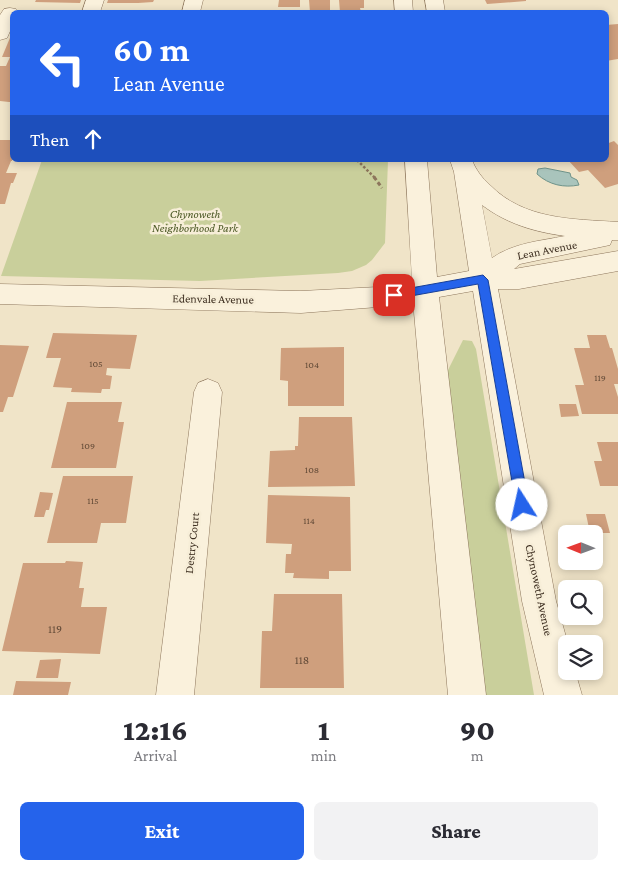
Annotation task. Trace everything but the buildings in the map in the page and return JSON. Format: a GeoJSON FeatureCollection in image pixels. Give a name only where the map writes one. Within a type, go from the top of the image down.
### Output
{"type":"FeatureCollection","features":[{"type":"Feature","properties":{"kind":"street"},"geometry":{"type":"LineString","coordinates":[[0,34],[8,13]]}},
{"type":"Feature","properties":{"kind":"street"},"geometry":{"type":"LineString","coordinates":[[416,162],[425,290],[467,695]]}},
{"type":"Feature","properties":{"kind":"street"},"geometry":{"type":"LineString","coordinates":[[463,166],[489,198],[510,213],[523,219],[618,233]]}},
{"type":"Feature","properties":{"kind":"street","name":"Chynoweth Avenue"},"geometry":{"type":"LineString","coordinates":[[463,166],[539,601],[563,695]]}},
{"type":"Feature","properties":{"kind":"street","name":"Lean Avenue"},"geometry":{"type":"LineString","coordinates":[[483,280],[512,256],[618,233]]}},
{"type":"Feature","properties":{"kind":"street","name":"Lean Avenue"},"geometry":{"type":"LineString","coordinates":[[425,290],[483,280],[519,279],[618,261]]}},
{"type":"Feature","properties":{"kind":"street","name":"Edenvale Avenue"},"geometry":{"type":"LineString","coordinates":[[0,294],[301,302],[378,297],[425,290]]}},
{"type":"Feature","properties":{"kind":"street","name":"Destry Court"},"geometry":{"type":"LineString","coordinates":[[175,695],[208,392]]}},
{"type":"Feature","properties":{"kind":"path"},"geometry":{"type":"LineString","coordinates":[[359,162],[374,176],[382,188]]}},
{"type":"Feature","properties":{"kind":"green space","name":"Chynoweth Neighborhood Park"},"geometry":{"type":"Polygon","coordinates":[[[41,162],[388,162],[385,243],[372,260],[352,271],[200,281],[1,276],[41,162]]]}},
{"type":"Feature","properties":{"kind":"green space"},"geometry":{"type":"Polygon","coordinates":[[[463,340],[472,341],[476,349],[534,695],[484,695],[446,374],[463,340]]]}},
{"type":"Feature","properties":{"kind":"water"},"geometry":{"type":"Polygon","coordinates":[[[545,168],[570,173],[571,177],[577,180],[579,185],[562,186],[547,181],[537,174],[538,169],[545,168]]]}},
{"type":"Feature","properties":{"kind":"route"},"geometry":{"type":"LineString","coordinates":[[394,295],[483,280],[522,505]]}}]}
